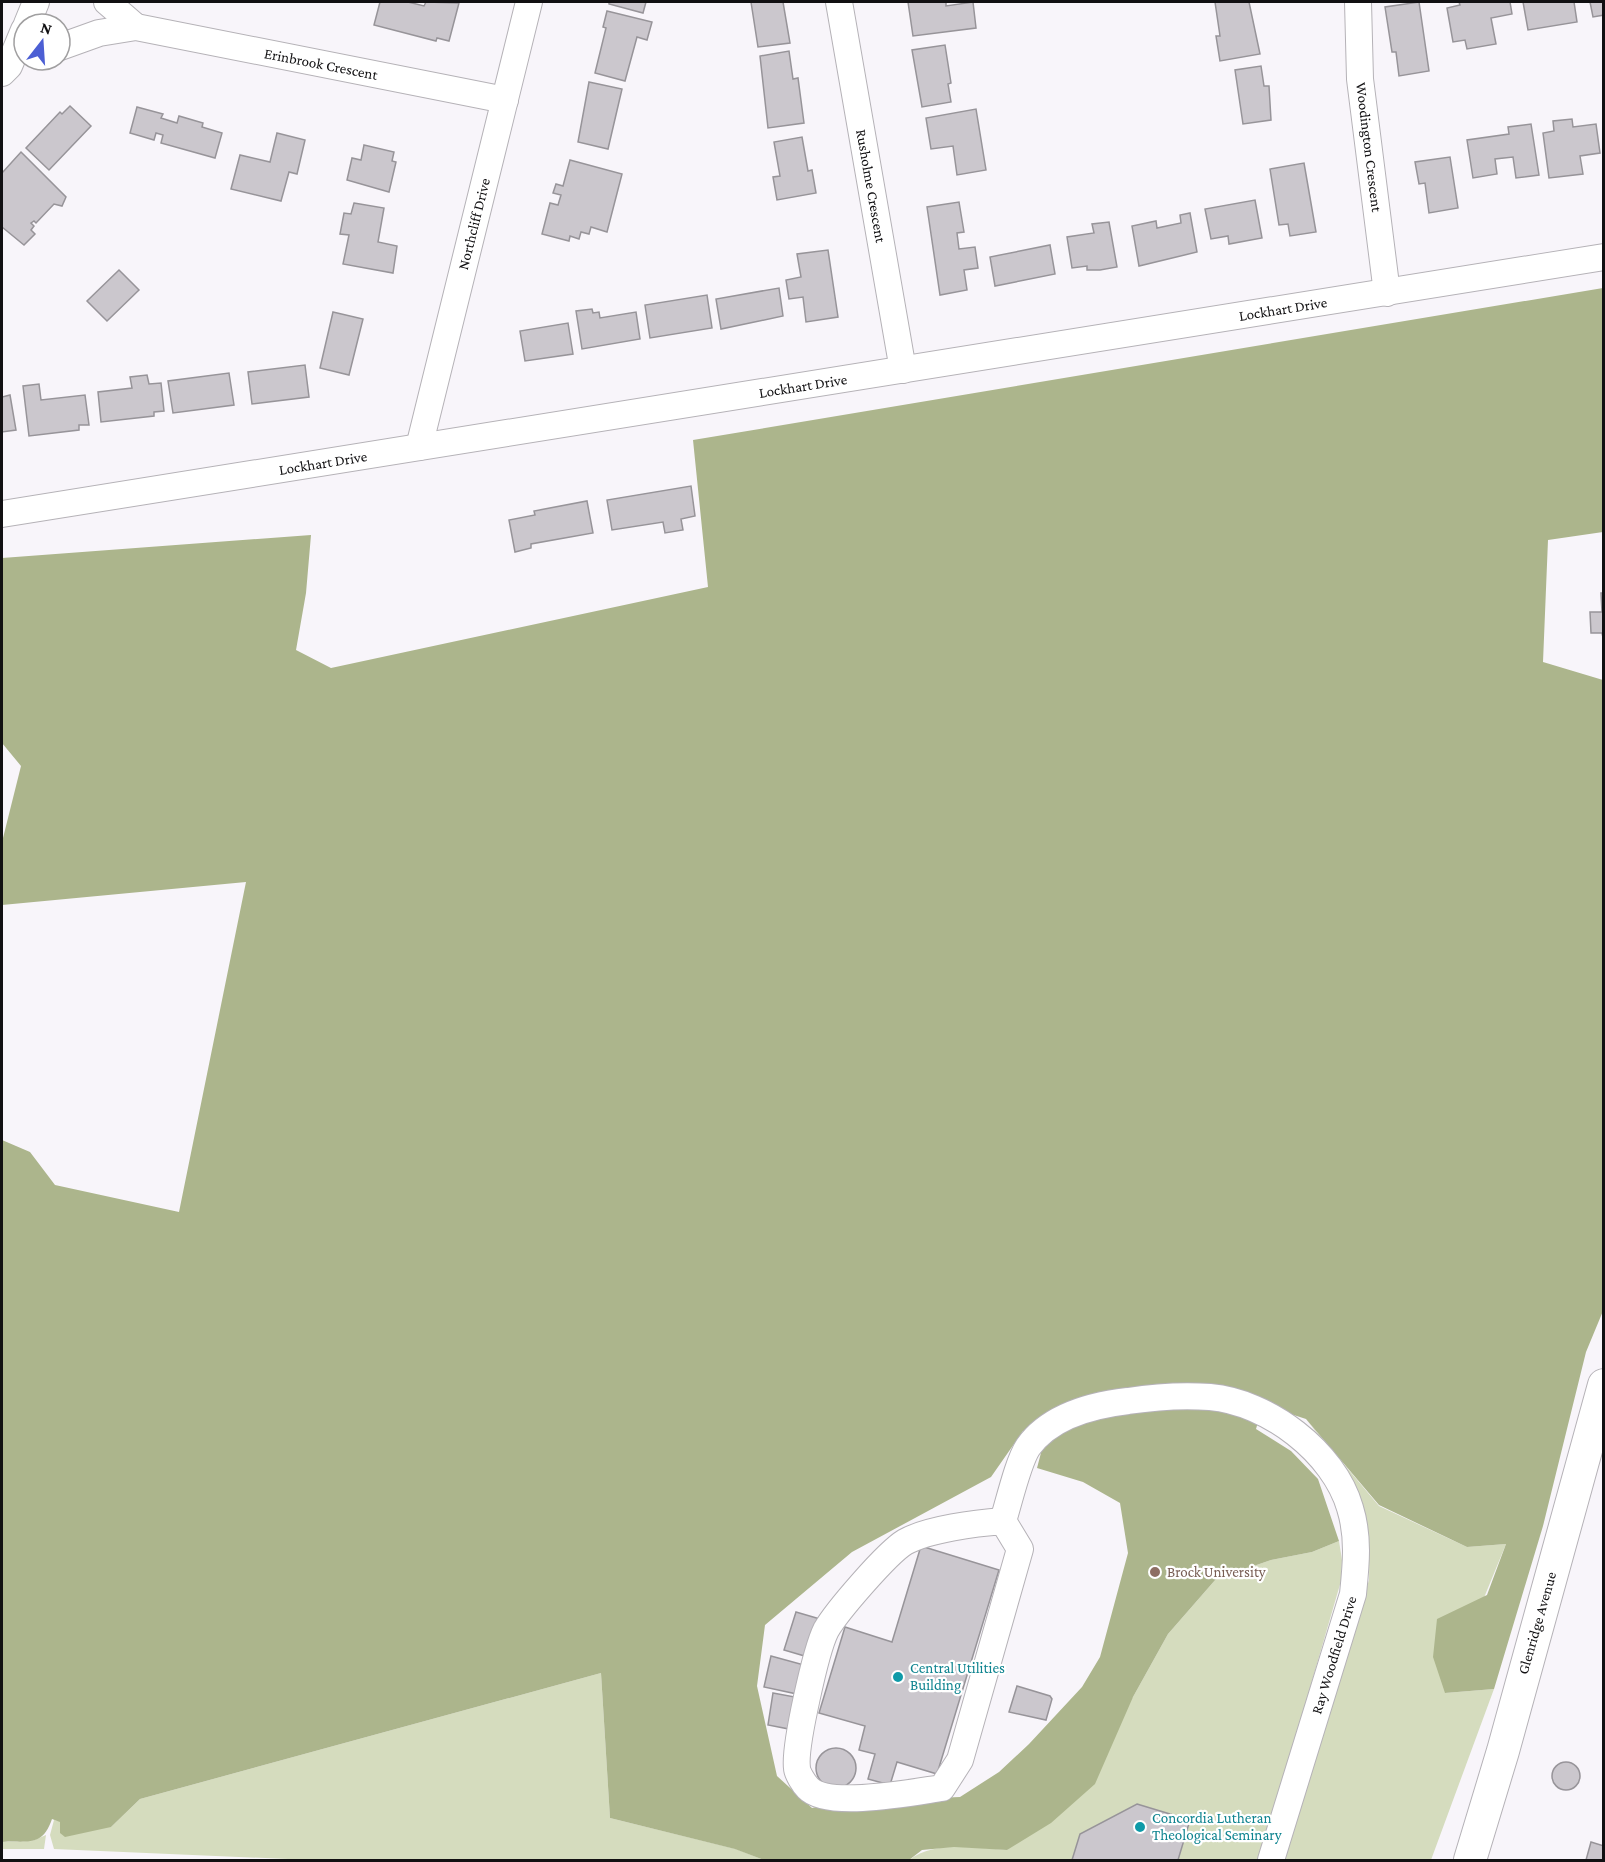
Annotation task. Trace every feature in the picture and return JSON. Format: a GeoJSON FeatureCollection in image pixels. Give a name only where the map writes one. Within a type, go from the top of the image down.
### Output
{"type":"FeatureCollection","features":[{"type":"Feature","properties":{"kind":"main road","name":"Glenridge Avenue"},"geometry":{"type":"LineString","coordinates":[[1470,1860],[1503,1751],[1604,1385]]}},
{"type":"Feature","properties":{"kind":"street","name":"Erinbrook Crescent"},"geometry":{"type":"LineString","coordinates":[[107,2],[136,27]]}},
{"type":"Feature","properties":{"kind":"street","name":"Northcliff Drive"},"geometry":{"type":"LineString","coordinates":[[419,447],[529,2]]}},
{"type":"Feature","properties":{"kind":"street","name":"Rusholme Crescent"},"geometry":{"type":"LineString","coordinates":[[839,2],[903,370]]}},
{"type":"Feature","properties":{"kind":"street","name":"Woodington Crescent"},"geometry":{"type":"LineString","coordinates":[[1358,2],[1360,79],[1388,293]]}},
{"type":"Feature","properties":{"kind":"street","name":"Erinbrook Crescent"},"geometry":{"type":"LineString","coordinates":[[72,43],[99,33],[136,27],[505,100]]}},
{"type":"Feature","properties":{"kind":"street","name":"Lockhart Drive"},"geometry":{"type":"LineString","coordinates":[[2,514],[1604,257]]}},
{"type":"Feature","properties":{"kind":"street","name":"Ray Woodfield Drive"},"geometry":{"type":"LineString","coordinates":[[1003,1521],[1027,1448],[1050,1425],[1099,1404],[1143,1399],[1210,1397],[1239,1403],[1270,1417],[1302,1439],[1323,1460],[1337,1479],[1350,1508],[1358,1550],[1353,1594],[1271,1860]]}},
{"type":"Feature","properties":{"kind":"street"},"geometry":{"type":"LineString","coordinates":[[1003,1521],[1020,1549],[960,1760],[942,1788],[890,1795],[827,1797],[808,1789],[796,1770],[806,1700],[826,1631],[864,1582],[905,1542],[964,1524],[1003,1521]]}},
{"type":"Feature","properties":{"kind":"green space"},"geometry":{"type":"Polygon","coordinates":[[[1603,288],[1603,532],[1548,540],[1543,662],[1603,680],[1603,1311],[1586,1352],[1543,1526],[1494,1689],[1445,1693],[1433,1657],[1437,1619],[1487,1595],[1506,1544],[1467,1547],[1379,1505],[1306,1419],[1263,1405],[1256,1429],[1291,1451],[1318,1479],[1339,1541],[1312,1552],[1271,1560],[1216,1579],[1168,1634],[1133,1697],[1095,1784],[1051,1823],[1007,1850],[954,1847],[922,1850],[909,1860],[764,1860],[735,1849],[610,1818],[601,1673],[140,1799],[111,1827],[65,1837],[60,1833],[60,1822],[52,1819],[44,1835],[33,1841],[2,1842],[2,1140],[30,1152],[55,1185],[179,1212],[246,882],[2,905],[2,842],[21,766],[2,743],[2,558],[311,535],[306,593],[296,650],[331,668],[708,587],[693,440],[1603,288]],[[1023,1431],[991,1477],[852,1552],[765,1625],[757,1686],[777,1776],[812,1808],[839,1802],[960,1797],[999,1772],[1029,1744],[1082,1687],[1100,1657],[1128,1553],[1120,1503],[1083,1482],[1037,1468],[1042,1449],[1023,1431]]]}},
{"type":"Feature","properties":{"kind":"green space"},"geometry":{"type":"Polygon","coordinates":[[[1306,1419],[1379,1506],[1467,1547],[1506,1544],[1445,1693],[1494,1689],[1431,1860],[1284,1860],[1369,1580],[1367,1530],[1356,1492],[1336,1459],[1306,1419]]]}},
{"type":"Feature","properties":{"kind":"green space"},"geometry":{"type":"Polygon","coordinates":[[[1339,1541],[1342,1560],[1341,1581],[1267,1836],[1261,1841],[1265,1845],[1260,1860],[1178,1860],[1190,1820],[1137,1804],[1080,1834],[1072,1860],[909,1860],[919,1854],[943,1848],[969,1847],[1007,1850],[1133,1697],[1168,1634],[1216,1579],[1271,1560],[1312,1552],[1339,1541]]]}},
{"type":"Feature","properties":{"kind":"green space"},"geometry":{"type":"Polygon","coordinates":[[[601,1673],[610,1818],[736,1849],[764,1860],[311,1860],[54,1849],[50,1835],[54,1820],[111,1827],[140,1799],[601,1673]]]}},
{"type":"Feature","properties":{"kind":"green space"},"geometry":{"type":"Polygon","coordinates":[[[46,1835],[44,1849],[2,1849],[2,1842],[32,1841],[46,1835]]]}},
{"type":"Feature","properties":{"kind":"building"},"geometry":{"type":"Polygon","coordinates":[[[380,2],[408,2],[424,6],[426,2],[459,3],[449,41],[437,38],[436,41],[374,25],[380,2]]]}},
{"type":"Feature","properties":{"kind":"building"},"geometry":{"type":"Polygon","coordinates":[[[609,2],[646,2],[643,13],[609,4],[609,2]]]}},
{"type":"Feature","properties":{"kind":"building"},"geometry":{"type":"Polygon","coordinates":[[[751,2],[783,2],[790,43],[758,47],[751,2]]]}},
{"type":"Feature","properties":{"kind":"building"},"geometry":{"type":"Polygon","coordinates":[[[908,2],[946,2],[946,6],[973,2],[976,28],[913,36],[908,2]]]}},
{"type":"Feature","properties":{"kind":"building"},"geometry":{"type":"Polygon","coordinates":[[[1215,2],[1249,2],[1260,54],[1220,61],[1216,36],[1220,36],[1215,2]]]}},
{"type":"Feature","properties":{"kind":"building"},"geometry":{"type":"Polygon","coordinates":[[[1419,2],[1429,71],[1399,76],[1396,52],[1392,52],[1385,7],[1419,2]]]}},
{"type":"Feature","properties":{"kind":"building"},"geometry":{"type":"Polygon","coordinates":[[[1459,2],[1510,2],[1512,14],[1491,18],[1496,44],[1467,49],[1465,40],[1453,42],[1447,8],[1460,5],[1459,2]]]}},
{"type":"Feature","properties":{"kind":"building"},"geometry":{"type":"Polygon","coordinates":[[[1523,2],[1574,2],[1577,22],[1528,30],[1523,2]]]}},
{"type":"Feature","properties":{"kind":"building"},"geometry":{"type":"Polygon","coordinates":[[[1590,2],[1604,2],[1604,15],[1593,17],[1590,2]]]}},
{"type":"Feature","properties":{"kind":"building"},"geometry":{"type":"Polygon","coordinates":[[[607,11],[652,22],[647,40],[637,37],[625,81],[595,73],[606,28],[603,27],[607,11]]]}},
{"type":"Feature","properties":{"kind":"building"},"geometry":{"type":"Polygon","coordinates":[[[945,45],[951,83],[948,84],[951,102],[922,107],[912,50],[945,45]]]}},
{"type":"Feature","properties":{"kind":"building"},"geometry":{"type":"Polygon","coordinates":[[[789,51],[793,79],[798,78],[804,123],[768,128],[760,56],[789,51]]]}},
{"type":"Feature","properties":{"kind":"building"},"geometry":{"type":"Polygon","coordinates":[[[1261,66],[1264,86],[1269,86],[1271,120],[1243,124],[1235,70],[1261,66]]]}},
{"type":"Feature","properties":{"kind":"building"},"geometry":{"type":"Polygon","coordinates":[[[589,82],[622,89],[608,149],[578,142],[589,82]]]}},
{"type":"Feature","properties":{"kind":"building"},"geometry":{"type":"Polygon","coordinates":[[[70,106],[91,126],[49,170],[26,148],[60,112],[62,114],[70,106]]]}},
{"type":"Feature","properties":{"kind":"building"},"geometry":{"type":"Polygon","coordinates":[[[137,107],[163,114],[161,118],[177,123],[179,116],[203,123],[202,127],[222,133],[215,158],[161,143],[163,135],[156,133],[154,140],[130,133],[137,107]]]}},
{"type":"Feature","properties":{"kind":"building"},"geometry":{"type":"Polygon","coordinates":[[[976,109],[986,170],[957,175],[953,146],[931,149],[926,118],[976,109]]]}},
{"type":"Feature","properties":{"kind":"building"},"geometry":{"type":"Polygon","coordinates":[[[1572,119],[1573,127],[1596,124],[1600,153],[1580,156],[1583,174],[1549,178],[1543,133],[1554,131],[1553,121],[1572,119]]]}},
{"type":"Feature","properties":{"kind":"building"},"geometry":{"type":"Polygon","coordinates":[[[1531,124],[1539,175],[1516,178],[1513,157],[1495,159],[1497,174],[1473,178],[1467,140],[1509,134],[1508,127],[1531,124]]]}},
{"type":"Feature","properties":{"kind":"building"},"geometry":{"type":"Polygon","coordinates":[[[277,133],[305,140],[297,174],[289,172],[281,201],[231,189],[240,155],[270,162],[277,133]]]}},
{"type":"Feature","properties":{"kind":"building"},"geometry":{"type":"Polygon","coordinates":[[[802,137],[808,171],[812,170],[816,193],[777,200],[773,177],[780,176],[774,142],[802,137]]]}},
{"type":"Feature","properties":{"kind":"building"},"geometry":{"type":"Polygon","coordinates":[[[364,145],[394,152],[392,161],[396,162],[389,192],[347,180],[352,158],[361,160],[364,145]]]}},
{"type":"Feature","properties":{"kind":"building"},"geometry":{"type":"Polygon","coordinates":[[[21,152],[66,197],[62,206],[54,204],[36,223],[34,221],[31,223],[34,226],[31,230],[35,234],[24,245],[2,227],[2,173],[21,152]]]}},
{"type":"Feature","properties":{"kind":"building"},"geometry":{"type":"Polygon","coordinates":[[[1450,157],[1458,208],[1429,213],[1425,183],[1419,184],[1415,162],[1450,157]]]}},
{"type":"Feature","properties":{"kind":"building"},"geometry":{"type":"Polygon","coordinates":[[[570,160],[622,174],[607,232],[591,227],[589,234],[581,232],[579,239],[570,236],[569,241],[542,234],[550,203],[558,205],[561,195],[553,193],[556,184],[563,186],[570,160]]]}},
{"type":"Feature","properties":{"kind":"building"},"geometry":{"type":"Polygon","coordinates":[[[1304,163],[1316,232],[1290,236],[1288,224],[1279,225],[1270,169],[1304,163]]]}},
{"type":"Feature","properties":{"kind":"building"},"geometry":{"type":"Polygon","coordinates":[[[1255,200],[1262,238],[1229,244],[1228,236],[1211,239],[1205,209],[1255,200]]]}},
{"type":"Feature","properties":{"kind":"building"},"geometry":{"type":"Polygon","coordinates":[[[959,202],[964,232],[957,233],[959,249],[975,247],[978,268],[964,270],[967,290],[940,295],[927,207],[959,202]]]}},
{"type":"Feature","properties":{"kind":"building"},"geometry":{"type":"Polygon","coordinates":[[[354,203],[384,208],[378,242],[397,246],[393,273],[343,264],[349,235],[340,234],[344,213],[351,214],[354,203]]]}},
{"type":"Feature","properties":{"kind":"building"},"geometry":{"type":"Polygon","coordinates":[[[1190,213],[1197,252],[1139,266],[1132,226],[1156,221],[1157,228],[1181,223],[1180,215],[1190,213]]]}},
{"type":"Feature","properties":{"kind":"building"},"geometry":{"type":"Polygon","coordinates":[[[1109,222],[1117,267],[1100,270],[1087,270],[1087,266],[1072,268],[1067,237],[1094,233],[1092,224],[1109,222]]]}},
{"type":"Feature","properties":{"kind":"building"},"geometry":{"type":"Polygon","coordinates":[[[1050,245],[1055,274],[995,286],[990,257],[1050,245]]]}},
{"type":"Feature","properties":{"kind":"building"},"geometry":{"type":"Polygon","coordinates":[[[828,250],[838,317],[806,322],[803,297],[789,299],[786,280],[801,277],[797,254],[828,250]]]}},
{"type":"Feature","properties":{"kind":"building"},"geometry":{"type":"Polygon","coordinates":[[[119,270],[139,290],[107,321],[87,301],[119,270]]]}},
{"type":"Feature","properties":{"kind":"building"},"geometry":{"type":"Polygon","coordinates":[[[779,288],[783,316],[721,329],[716,299],[779,288]]]}},
{"type":"Feature","properties":{"kind":"building"},"geometry":{"type":"Polygon","coordinates":[[[707,295],[712,328],[650,338],[645,305],[707,295]]]}},
{"type":"Feature","properties":{"kind":"building"},"geometry":{"type":"Polygon","coordinates":[[[592,309],[593,313],[599,312],[600,318],[636,312],[640,339],[582,349],[576,311],[592,309]]]}},
{"type":"Feature","properties":{"kind":"building"},"geometry":{"type":"Polygon","coordinates":[[[333,312],[363,319],[349,375],[320,368],[333,312]]]}},
{"type":"Feature","properties":{"kind":"building"},"geometry":{"type":"Polygon","coordinates":[[[568,323],[573,354],[525,361],[520,331],[568,323]]]}},
{"type":"Feature","properties":{"kind":"building"},"geometry":{"type":"Polygon","coordinates":[[[305,365],[309,397],[252,404],[248,372],[305,365]]]}},
{"type":"Feature","properties":{"kind":"building"},"geometry":{"type":"Polygon","coordinates":[[[229,373],[234,405],[173,413],[168,381],[229,373]]]}},
{"type":"Feature","properties":{"kind":"building"},"geometry":{"type":"Polygon","coordinates":[[[147,375],[149,384],[161,383],[164,411],[154,412],[154,416],[101,422],[98,392],[132,388],[130,377],[147,375]]]}},
{"type":"Feature","properties":{"kind":"building"},"geometry":{"type":"Polygon","coordinates":[[[39,384],[41,400],[85,395],[89,425],[79,425],[79,430],[29,436],[23,386],[39,384]]]}},
{"type":"Feature","properties":{"kind":"building"},"geometry":{"type":"Polygon","coordinates":[[[10,395],[16,430],[2,432],[2,397],[10,395]]]}},
{"type":"Feature","properties":{"kind":"building"},"geometry":{"type":"Polygon","coordinates":[[[691,486],[695,516],[681,519],[683,530],[665,533],[663,522],[612,530],[607,500],[691,486]]]}},
{"type":"Feature","properties":{"kind":"building"},"geometry":{"type":"Polygon","coordinates":[[[587,501],[593,533],[531,544],[531,548],[515,552],[509,520],[535,515],[534,511],[587,501]]]}},
{"type":"Feature","properties":{"kind":"building"},"geometry":{"type":"Polygon","coordinates":[[[1601,593],[1604,593],[1604,642],[1602,633],[1591,633],[1590,612],[1602,612],[1601,593]]]}},
{"type":"Feature","properties":{"kind":"building","name":"Central Utilities Building"},"geometry":{"type":"Polygon","coordinates":[[[921,1546],[999,1570],[937,1774],[897,1762],[890,1785],[868,1779],[875,1754],[859,1750],[865,1726],[819,1713],[845,1627],[892,1642],[921,1546]]]}},
{"type":"Feature","properties":{"kind":"building"},"geometry":{"type":"Polygon","coordinates":[[[796,1612],[820,1619],[808,1657],[784,1650],[796,1612]]]}},
{"type":"Feature","properties":{"kind":"building"},"geometry":{"type":"Polygon","coordinates":[[[771,1656],[804,1665],[797,1694],[764,1687],[771,1656]]]}},
{"type":"Feature","properties":{"kind":"building"},"geometry":{"type":"Polygon","coordinates":[[[1017,1686],[1050,1696],[1052,1699],[1046,1720],[1009,1712],[1017,1686]]]}},
{"type":"Feature","properties":{"kind":"building"},"geometry":{"type":"Polygon","coordinates":[[[773,1693],[795,1697],[789,1729],[768,1725],[773,1693]]]}},
{"type":"Feature","properties":{"kind":"building"},"geometry":{"type":"Polygon","coordinates":[[[836,1748],[844,1749],[850,1754],[855,1760],[855,1776],[850,1782],[844,1787],[836,1788],[828,1787],[822,1782],[817,1776],[816,1768],[817,1760],[822,1754],[828,1749],[836,1748]]]}},
{"type":"Feature","properties":{"kind":"building"},"geometry":{"type":"Polygon","coordinates":[[[1566,1762],[1576,1766],[1580,1776],[1576,1786],[1566,1790],[1556,1786],[1552,1776],[1556,1766],[1566,1762]]]}},
{"type":"Feature","properties":{"kind":"building","name":"Concordia Lutheran Theological Seminary"},"geometry":{"type":"Polygon","coordinates":[[[1137,1804],[1190,1820],[1178,1860],[1072,1860],[1080,1834],[1137,1804]]]}},
{"type":"Feature","properties":{"kind":"building"},"geometry":{"type":"Polygon","coordinates":[[[1591,1842],[1604,1846],[1604,1860],[1586,1860],[1591,1842]]]}},
{"type":"Feature","properties":{"kind":"place","name":"Brock University"},"geometry":{"type":"Point","coordinates":[1155,1572]}},
{"type":"Feature","properties":{"kind":"place","name":"Central Utilities Building"},"geometry":{"type":"Point","coordinates":[898,1677]}},
{"type":"Feature","properties":{"kind":"place","name":"Concordia Lutheran Theological Seminary"},"geometry":{"type":"Point","coordinates":[1140,1827]}}]}
